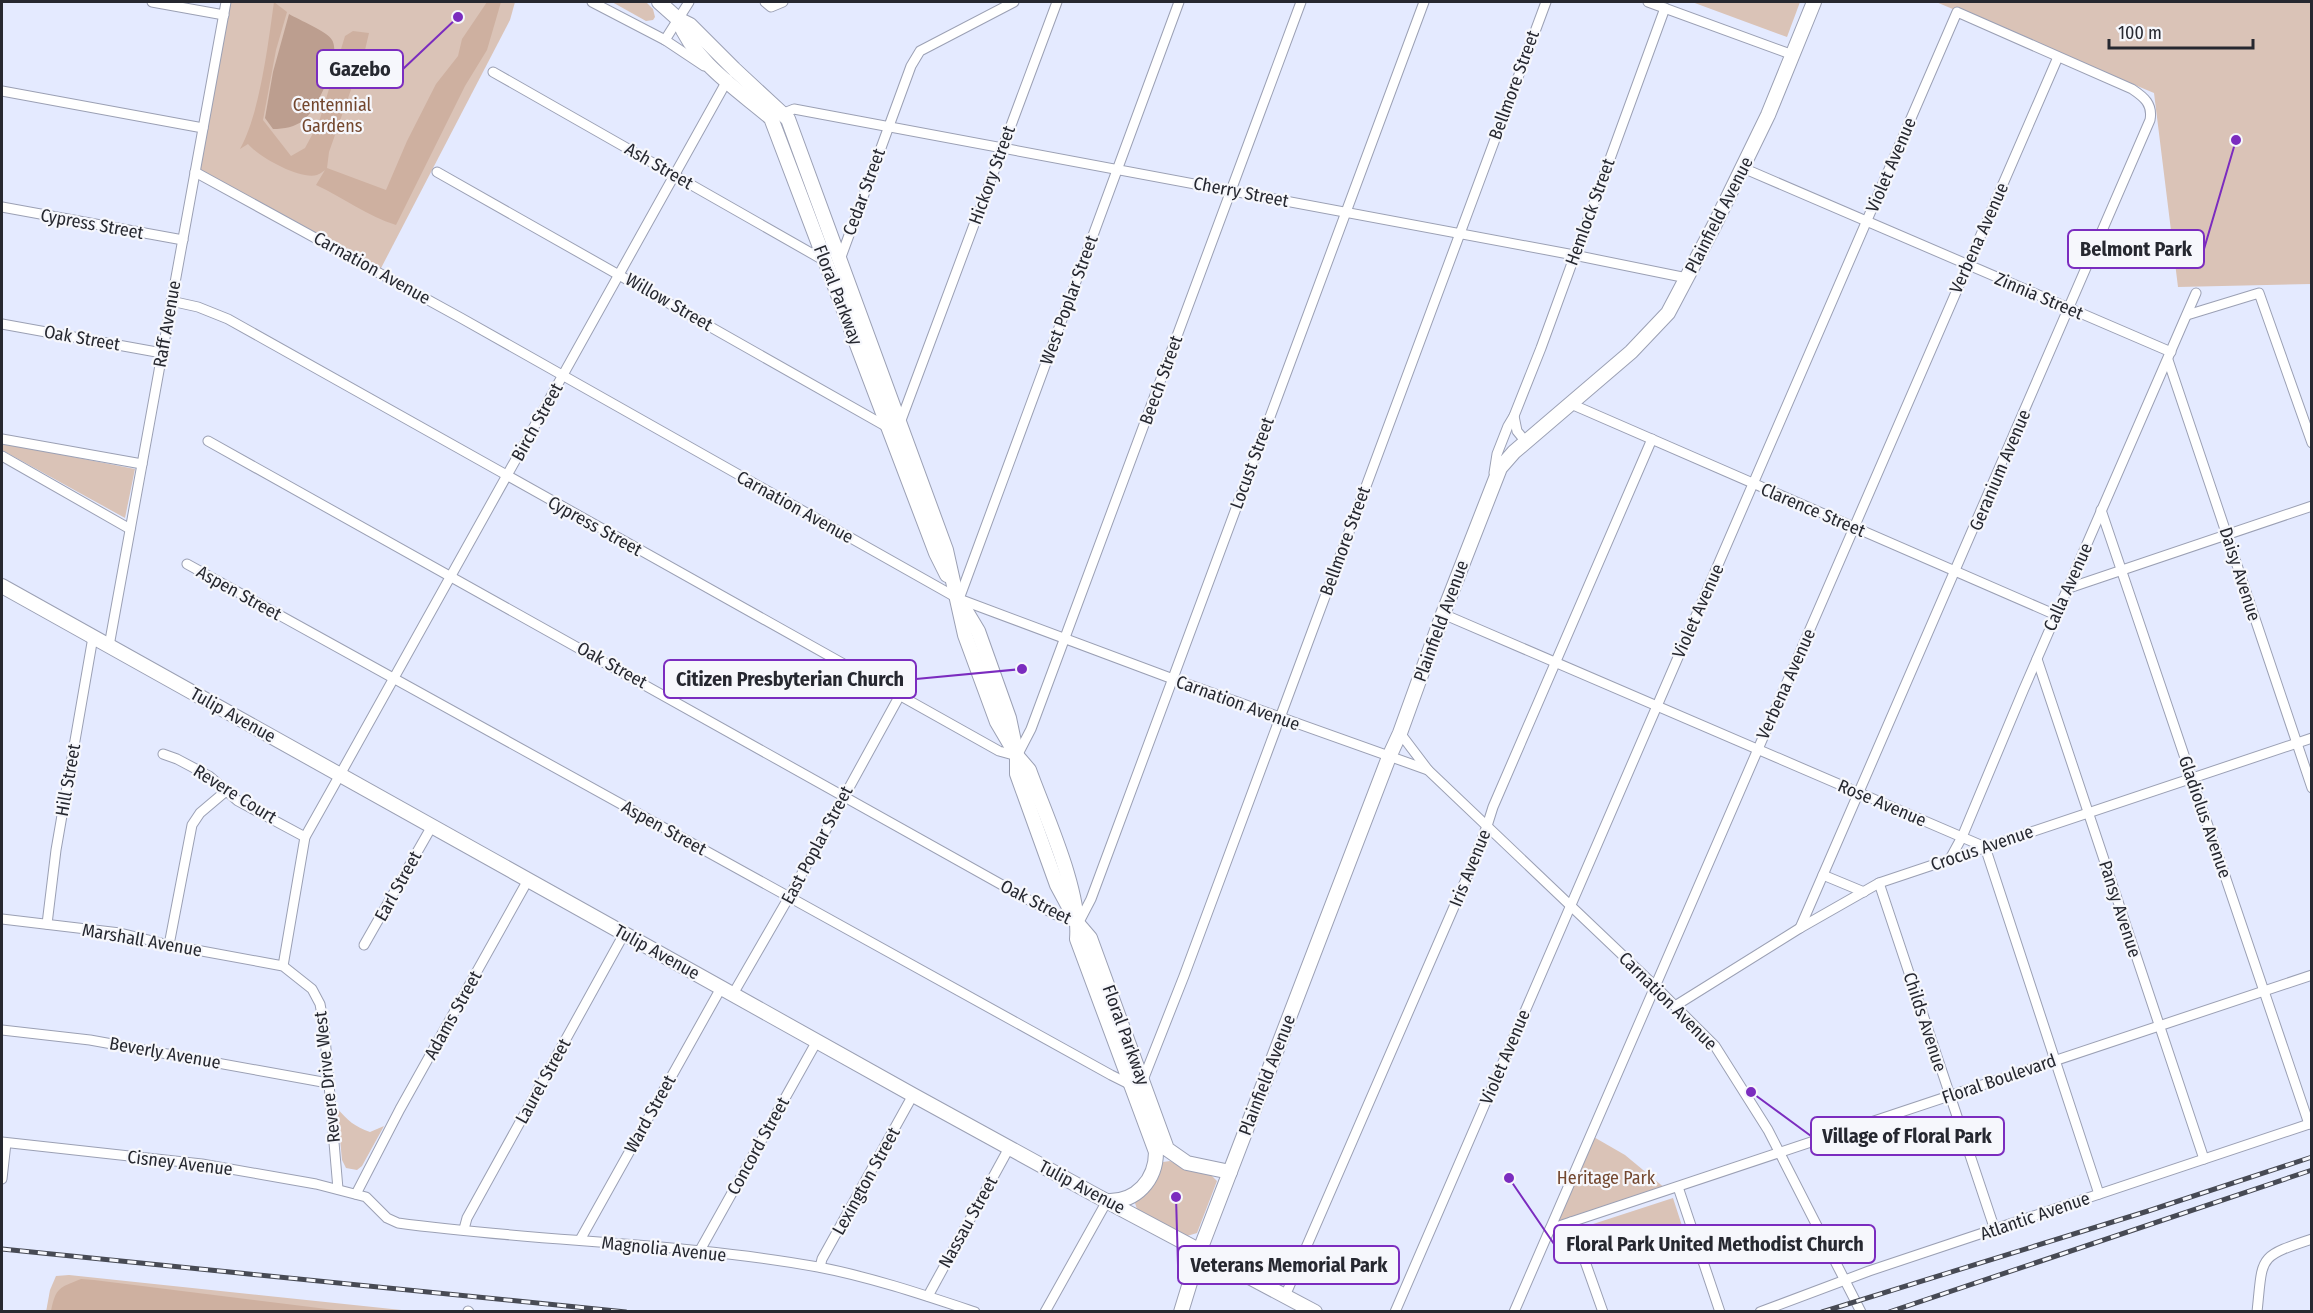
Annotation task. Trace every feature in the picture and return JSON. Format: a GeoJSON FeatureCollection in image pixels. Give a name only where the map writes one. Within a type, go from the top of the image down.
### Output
{"type":"FeatureCollection","features":[{"type":"Feature","properties":{"kind":"main road","name":"Floral Parkway"},"geometry":{"type":"LineString","coordinates":[[659,2],[678,19],[690,25],[726,75],[783,113],[788,119],[841,257],[858,328]]}},
{"type":"Feature","properties":{"kind":"main road","name":"Plainfield Avenue"},"geometry":{"type":"LineString","coordinates":[[1181,1311],[1200,1250],[1400,733],[1492,483],[1506,460],[1571,404],[1658,325],[1668,313],[1743,168],[1814,2]]}},
{"type":"Feature","properties":{"kind":"main road","name":"Floral Parkway"},"geometry":{"type":"LineString","coordinates":[[783,113],[825,261],[858,328],[922,499],[946,549],[959,599],[965,635],[1009,718],[1017,756],[1029,770],[1043,827],[1070,882],[1078,924],[1089,936],[1105,995],[1162,1151]]}},
{"type":"Feature","properties":{"kind":"main road","name":"Tulip Avenue"},"geometry":{"type":"LineString","coordinates":[[2,586],[913,1095],[1315,1311]]}},
{"type":"Feature","properties":{"kind":"main road"},"geometry":{"type":"LineString","coordinates":[[1107,1201],[1128,1199],[1139,1192],[1152,1173],[1162,1151],[1188,1163],[1230,1172]]}},
{"type":"Feature","properties":{"kind":"street"},"geometry":{"type":"LineString","coordinates":[[152,2],[224,15]]}},
{"type":"Feature","properties":{"kind":"street","name":"Raff Avenue"},"geometry":{"type":"LineString","coordinates":[[109,646],[226,2]]}},
{"type":"Feature","properties":{"kind":"street"},"geometry":{"type":"LineString","coordinates":[[665,40],[689,2]]}},
{"type":"Feature","properties":{"kind":"street"},"geometry":{"type":"LineString","coordinates":[[768,4],[783,2]]}},
{"type":"Feature","properties":{"kind":"street","name":"Cedar Street"},"geometry":{"type":"LineString","coordinates":[[841,257],[911,66],[920,51],[1014,2]]}},
{"type":"Feature","properties":{"kind":"street","name":"Hickory Street"},"geometry":{"type":"LineString","coordinates":[[895,426],[928,348],[1057,2]]}},
{"type":"Feature","properties":{"kind":"street","name":"West Poplar Street"},"geometry":{"type":"LineString","coordinates":[[959,599],[1179,2]]}},
{"type":"Feature","properties":{"kind":"street","name":"Beech Street"},"geometry":{"type":"LineString","coordinates":[[1017,756],[1031,729],[1065,639],[1301,2]]}},
{"type":"Feature","properties":{"kind":"street","name":"Locust Street"},"geometry":{"type":"LineString","coordinates":[[1078,924],[1091,899],[1424,2]]}},
{"type":"Feature","properties":{"kind":"street","name":"Bellmore Street"},"geometry":{"type":"LineString","coordinates":[[1137,1082],[1280,717],[1545,2]]}},
{"type":"Feature","properties":{"kind":"street"},"geometry":{"type":"LineString","coordinates":[[1648,2],[1793,55]]}},
{"type":"Feature","properties":{"kind":"street"},"geometry":{"type":"LineString","coordinates":[[597,3],[726,75]]}},
{"type":"Feature","properties":{"kind":"street","name":"Hemlock Street"},"geometry":{"type":"LineString","coordinates":[[1492,483],[1497,454],[1514,416],[1665,8]]}},
{"type":"Feature","properties":{"kind":"street","name":"Violet Avenue"},"geometry":{"type":"LineString","coordinates":[[1395,1311],[1957,12],[2058,57]]}},
{"type":"Feature","properties":{"kind":"street","name":"Verbena Avenue"},"geometry":{"type":"LineString","coordinates":[[1514,1311],[2058,57]]}},
{"type":"Feature","properties":{"kind":"street","name":"Geranium Avenue"},"geometry":{"type":"LineString","coordinates":[[1800,928],[1956,572],[2151,115],[2147,101],[2132,89],[2058,57]]}},
{"type":"Feature","properties":{"kind":"street","name":"Ash Street"},"geometry":{"type":"LineString","coordinates":[[493,72],[825,261]]}},
{"type":"Feature","properties":{"kind":"street","name":"Birch Street"},"geometry":{"type":"LineString","coordinates":[[340,775],[675,175],[726,75]]}},
{"type":"Feature","properties":{"kind":"street"},"geometry":{"type":"LineString","coordinates":[[2,91],[203,128]]}},
{"type":"Feature","properties":{"kind":"street","name":"Cherry Street"},"geometry":{"type":"LineString","coordinates":[[783,113],[888,126],[1687,278]]}},
{"type":"Feature","properties":{"kind":"street","name":"Zinnia Street"},"geometry":{"type":"LineString","coordinates":[[1743,168],[2069,308],[2170,356]]}},
{"type":"Feature","properties":{"kind":"street","name":"Carnation Avenue"},"geometry":{"type":"LineString","coordinates":[[195,172],[959,599],[1173,679],[1428,770]]}},
{"type":"Feature","properties":{"kind":"street","name":"Willow Street"},"geometry":{"type":"LineString","coordinates":[[437,172],[895,426]]}},
{"type":"Feature","properties":{"kind":"street","name":"Cypress Street"},"geometry":{"type":"LineString","coordinates":[[2,207],[183,240]]}},
{"type":"Feature","properties":{"kind":"street"},"geometry":{"type":"LineString","coordinates":[[825,261],[841,257]]}},
{"type":"Feature","properties":{"kind":"street","name":"Calla Avenue"},"geometry":{"type":"LineString","coordinates":[[1950,859],[1962,837],[2196,293]]}},
{"type":"Feature","properties":{"kind":"street"},"geometry":{"type":"LineString","coordinates":[[2187,315],[2259,293],[2312,443]]}},
{"type":"Feature","properties":{"kind":"street","name":"Cypress Street"},"geometry":{"type":"LineString","coordinates":[[171,301],[198,307],[228,319],[999,751],[1017,756]]}},
{"type":"Feature","properties":{"kind":"street","name":"Oak Street"},"geometry":{"type":"LineString","coordinates":[[2,324],[162,353]]}},
{"type":"Feature","properties":{"kind":"street","name":"Daisy Avenue"},"geometry":{"type":"LineString","coordinates":[[2170,356],[2312,788]]}},
{"type":"Feature","properties":{"kind":"street","name":"Clarence Street"},"geometry":{"type":"LineString","coordinates":[[1571,404],[2056,615]]}},
{"type":"Feature","properties":{"kind":"street"},"geometry":{"type":"LineString","coordinates":[[1514,416],[1517,431],[1526,442]]}},
{"type":"Feature","properties":{"kind":"street"},"geometry":{"type":"LineString","coordinates":[[2,439],[142,464]]}},
{"type":"Feature","properties":{"kind":"street","name":"Iris Avenue"},"geometry":{"type":"LineString","coordinates":[[1285,1296],[1652,439]]}},
{"type":"Feature","properties":{"kind":"street","name":"Oak Street"},"geometry":{"type":"LineString","coordinates":[[208,441],[1053,914],[1078,924]]}},
{"type":"Feature","properties":{"kind":"street"},"geometry":{"type":"LineString","coordinates":[[2,456],[130,529]]}},
{"type":"Feature","properties":{"kind":"street"},"geometry":{"type":"LineString","coordinates":[[2069,588],[2312,506]]}},
{"type":"Feature","properties":{"kind":"street","name":"Gladiolus Avenue"},"geometry":{"type":"LineString","coordinates":[[2101,510],[2310,1124]]}},
{"type":"Feature","properties":{"kind":"street","name":"Aspen Street"},"geometry":{"type":"LineString","coordinates":[[187,564],[1111,1075],[1137,1082]]}},
{"type":"Feature","properties":{"kind":"street","name":"Rose Avenue"},"geometry":{"type":"LineString","coordinates":[[1443,614],[1985,847]]}},
{"type":"Feature","properties":{"kind":"street","name":"Hill Street"},"geometry":{"type":"LineString","coordinates":[[47,924],[56,850],[93,637]]}},
{"type":"Feature","properties":{"kind":"street","name":"Pansy Avenue"},"geometry":{"type":"LineString","coordinates":[[2037,659],[2204,1159]]}},
{"type":"Feature","properties":{"kind":"street","name":"East Poplar Street"},"geometry":{"type":"LineString","coordinates":[[727,991],[789,897],[900,695]]}},
{"type":"Feature","properties":{"kind":"street","name":"Carnation Avenue"},"geometry":{"type":"LineString","coordinates":[[1400,733],[1428,770],[1716,1046],[1780,1152],[1861,1311]]}},
{"type":"Feature","properties":{"kind":"street","name":"Crocus Avenue"},"geometry":{"type":"LineString","coordinates":[[1676,1006],[1800,928],[1879,883],[2312,738]]}},
{"type":"Feature","properties":{"kind":"street","name":"Revere Court"},"geometry":{"type":"LineString","coordinates":[[163,754],[209,776],[238,801],[305,837]]}},
{"type":"Feature","properties":{"kind":"street"},"geometry":{"type":"LineString","coordinates":[[283,966],[305,837],[340,775]]}},
{"type":"Feature","properties":{"kind":"street"},"geometry":{"type":"LineString","coordinates":[[169,945],[192,825],[200,813],[226,791]]}},
{"type":"Feature","properties":{"kind":"street","name":"Earl Street"},"geometry":{"type":"LineString","coordinates":[[364,945],[432,826]]}},
{"type":"Feature","properties":{"kind":"street"},"geometry":{"type":"LineString","coordinates":[[1985,847],[2099,1194]]}},
{"type":"Feature","properties":{"kind":"street"},"geometry":{"type":"LineString","coordinates":[[1823,875],[1864,892]]}},
{"type":"Feature","properties":{"kind":"street","name":"Adams Street"},"geometry":{"type":"LineString","coordinates":[[356,1194],[528,880]]}},
{"type":"Feature","properties":{"kind":"street","name":"Childs Avenue"},"geometry":{"type":"LineString","coordinates":[[1879,883],[1995,1230]]}},
{"type":"Feature","properties":{"kind":"street","name":"Marshall Avenue"},"geometry":{"type":"LineString","coordinates":[[2,919],[120,933],[169,945],[283,966]]}},
{"type":"Feature","properties":{"kind":"street","name":"Laurel Street"},"geometry":{"type":"LineString","coordinates":[[464,1229],[467,1218],[624,934]]}},
{"type":"Feature","properties":{"kind":"street","name":"Revere Drive West"},"geometry":{"type":"LineString","coordinates":[[283,966],[312,989],[320,1004],[324,1026],[338,1189]]}},
{"type":"Feature","properties":{"kind":"street","name":"Floral Boulevard"},"geometry":{"type":"LineString","coordinates":[[1550,1229],[2312,975]]}},
{"type":"Feature","properties":{"kind":"street","name":"Ward Street"},"geometry":{"type":"LineString","coordinates":[[580,1240],[727,991]]}},
{"type":"Feature","properties":{"kind":"street","name":"Beverly Avenue"},"geometry":{"type":"LineString","coordinates":[[2,1030],[99,1041],[328,1083]]}},
{"type":"Feature","properties":{"kind":"street","name":"Concord Street"},"geometry":{"type":"LineString","coordinates":[[699,1252],[817,1041]]}},
{"type":"Feature","properties":{"kind":"street","name":"Lexington Street"},"geometry":{"type":"LineString","coordinates":[[820,1267],[822,1259],[913,1095]]}},
{"type":"Feature","properties":{"kind":"street","name":"Atlantic Avenue"},"geometry":{"type":"LineString","coordinates":[[1760,1311],[2310,1124]]}},
{"type":"Feature","properties":{"kind":"street"},"geometry":{"type":"LineString","coordinates":[[2,1179],[4,1143]]}},
{"type":"Feature","properties":{"kind":"street","name":"Cisney Avenue"},"geometry":{"type":"LineString","coordinates":[[4,1143],[202,1164],[356,1194]]}},
{"type":"Feature","properties":{"kind":"street","name":"Nassau Street"},"geometry":{"type":"LineString","coordinates":[[928,1296],[1009,1148]]}},
{"type":"Feature","properties":{"kind":"street"},"geometry":{"type":"LineString","coordinates":[[1678,1186],[1720,1311]]}},
{"type":"Feature","properties":{"kind":"street","name":"Magnolia Avenue"},"geometry":{"type":"LineString","coordinates":[[356,1194],[369,1199],[387,1218],[394,1221],[699,1252],[820,1267],[975,1311]]}},
{"type":"Feature","properties":{"kind":"street"},"geometry":{"type":"LineString","coordinates":[[1045,1311],[1107,1201]]}},
{"type":"Feature","properties":{"kind":"street"},"geometry":{"type":"LineString","coordinates":[[1572,1222],[1603,1311]]}},
{"type":"Feature","properties":{"kind":"street"},"geometry":{"type":"LineString","coordinates":[[2257,1311],[2261,1271],[2269,1256],[2279,1249],[2312,1239]]}},
{"type":"Feature","properties":{"kind":"green space","name":"Centennial Gardens"},"geometry":{"type":"Polygon","coordinates":[[[228,2],[515,2],[510,20],[379,272],[195,172],[228,2]]]}},
{"type":"Feature","properties":{"kind":"green space"},"geometry":{"type":"Polygon","coordinates":[[[274,2],[287,12],[276,50],[263,120],[291,156],[305,148],[319,122],[345,36],[353,31],[369,33],[329,152],[327,168],[386,190],[407,141],[436,84],[458,56],[462,39],[487,2],[501,2],[487,50],[465,86],[396,225],[375,217],[316,185],[325,170],[317,175],[301,174],[270,161],[248,144],[240,149],[258,98],[274,2]]]}},
{"type":"Feature","properties":{"kind":"green space"},"geometry":{"type":"Polygon","coordinates":[[[612,2],[646,2],[653,9],[655,17],[653,20],[646,21],[612,2]]]}},
{"type":"Feature","properties":{"kind":"green space"},"geometry":{"type":"Polygon","coordinates":[[[1692,2],[1800,2],[1787,37],[1692,2]]]}},
{"type":"Feature","properties":{"kind":"green space"},"geometry":{"type":"Polygon","coordinates":[[[1936,2],[2311,2],[2311,284],[2178,287],[2154,93],[1936,2]]]}},
{"type":"Feature","properties":{"kind":"green space"},"geometry":{"type":"Polygon","coordinates":[[[2,443],[135,469],[125,518],[2,450],[2,443]]]}},
{"type":"Feature","properties":{"kind":"green space"},"geometry":{"type":"Polygon","coordinates":[[[337,1108],[352,1123],[370,1132],[384,1126],[362,1166],[357,1170],[346,1168],[342,1160],[337,1108]]]}},
{"type":"Feature","properties":{"kind":"green space","name":"Heritage Park"},"geometry":{"type":"Polygon","coordinates":[[[1592,1136],[1625,1155],[1666,1189],[1553,1227],[1592,1136]]]}},
{"type":"Feature","properties":{"kind":"green space"},"geometry":{"type":"Polygon","coordinates":[[[1170,1161],[1190,1171],[1211,1175],[1217,1181],[1197,1233],[1187,1236],[1137,1209],[1135,1203],[1153,1183],[1163,1162],[1170,1161]]]}},
{"type":"Feature","properties":{"kind":"green space"},"geometry":{"type":"Polygon","coordinates":[[[1673,1198],[1684,1232],[1659,1240],[1657,1233],[1619,1245],[1621,1252],[1598,1259],[1587,1226],[1673,1198]]]}},
{"type":"Feature","properties":{"kind":"green space"},"geometry":{"type":"Polygon","coordinates":[[[69,1275],[411,1311],[46,1312],[50,1290],[56,1276],[69,1275]]]}},
{"type":"Feature","properties":{"kind":"green space"},"geometry":{"type":"Polygon","coordinates":[[[81,1279],[343,1311],[51,1311],[60,1289],[81,1279]]]}},
{"type":"Feature","properties":{"kind":"shaded area"},"geometry":{"type":"Polygon","coordinates":[[[289,14],[319,29],[329,37],[334,48],[334,58],[321,95],[304,120],[293,126],[273,129],[265,118],[273,72],[289,14]]]}},
{"type":"Feature","properties":{"kind":"railway"},"geometry":{"type":"LineString","coordinates":[[1822,1312],[2148,1211],[2312,1157]]}},
{"type":"Feature","properties":{"kind":"railway"},"geometry":{"type":"LineString","coordinates":[[1889,1312],[2312,1170]]}},
{"type":"Feature","properties":{"kind":"railway"},"geometry":{"type":"LineString","coordinates":[[2,1249],[626,1312]]}},
{"type":"Feature","properties":{"kind":"place","name":"Gazebo"},"geometry":{"type":"Point","coordinates":[458,17]}},
{"type":"Feature","properties":{"kind":"place","name":"Belmont Park"},"geometry":{"type":"Point","coordinates":[2236,140]}},
{"type":"Feature","properties":{"kind":"place","name":"Citizen Presbyterian Church"},"geometry":{"type":"Point","coordinates":[1022,669]}},
{"type":"Feature","properties":{"kind":"place","name":"Village of Floral Park"},"geometry":{"type":"Point","coordinates":[1751,1092]}},
{"type":"Feature","properties":{"kind":"place","name":"Floral Park United Methodist Church"},"geometry":{"type":"Point","coordinates":[1509,1178]}},
{"type":"Feature","properties":{"kind":"place","name":"Veterans Memorial Park"},"geometry":{"type":"Point","coordinates":[1176,1197]}}]}
